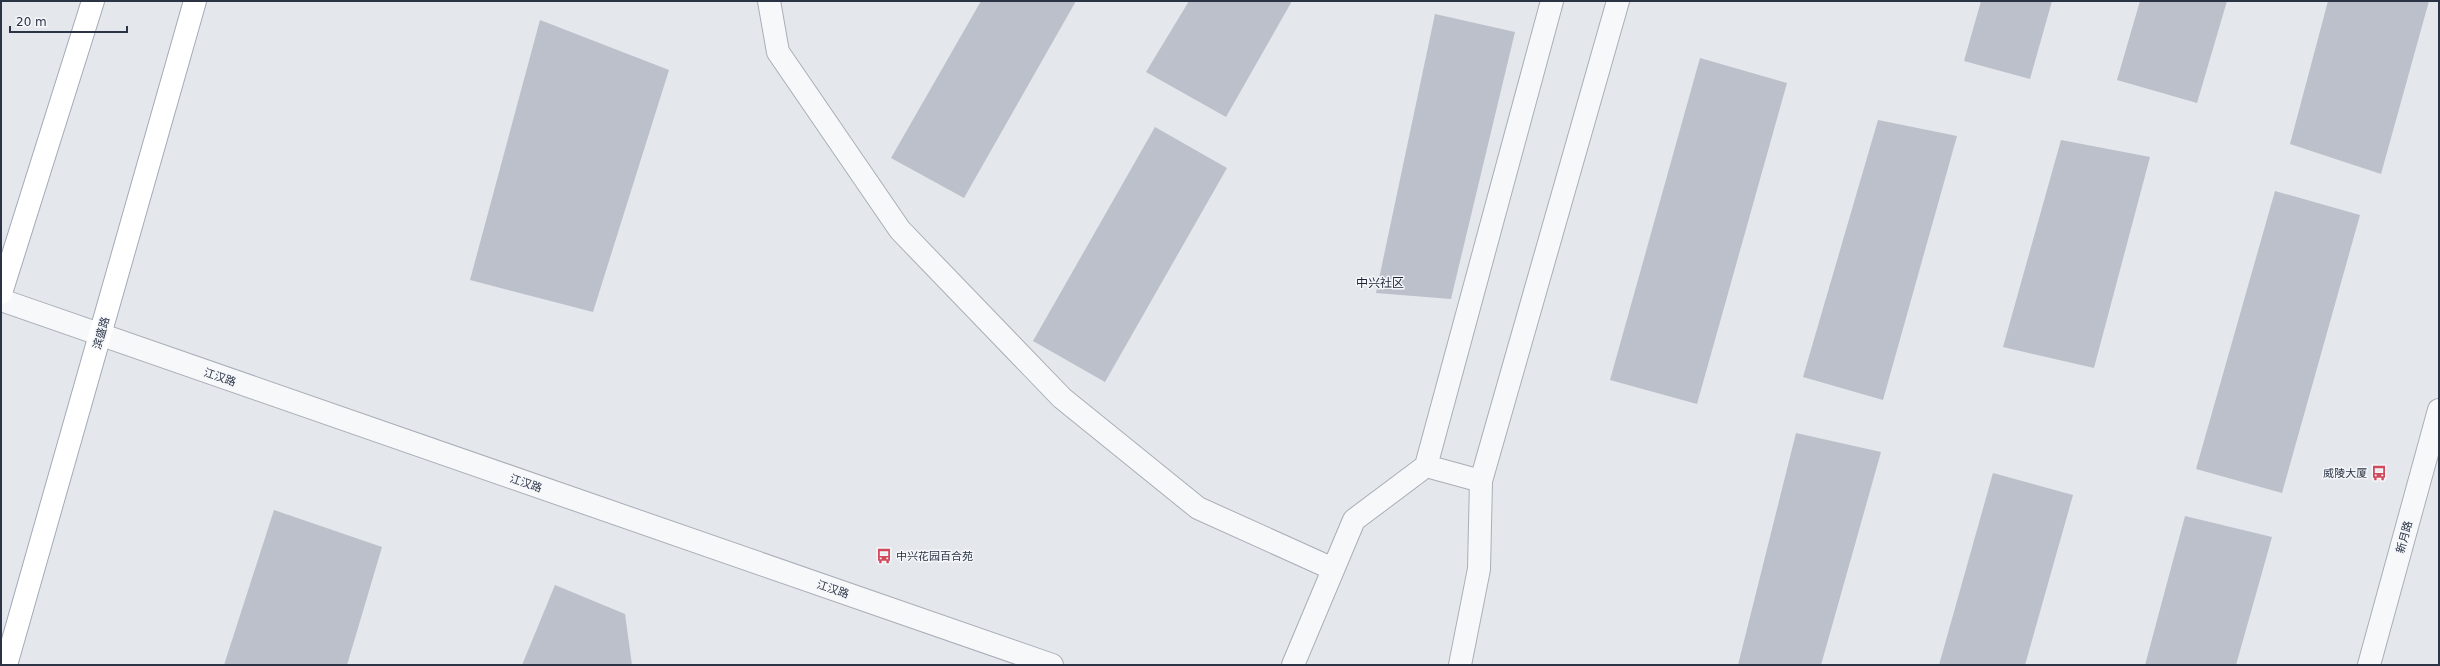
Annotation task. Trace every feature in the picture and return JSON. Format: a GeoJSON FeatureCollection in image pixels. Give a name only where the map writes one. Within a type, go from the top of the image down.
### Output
{"type":"FeatureCollection","features":[{"type":"Feature","properties":{"kind":"main road"},"geometry":{"type":"LineString","coordinates":[[1,292],[93,1]]}},
{"type":"Feature","properties":{"kind":"main road","name":"滨盛路"},"geometry":{"type":"LineString","coordinates":[[6,665],[195,1]]}},
{"type":"Feature","properties":{"kind":"street"},"geometry":{"type":"LineString","coordinates":[[769,1],[778,52],[900,230],[1062,398],[1198,508],[1333,569]]}},
{"type":"Feature","properties":{"kind":"street"},"geometry":{"type":"LineString","coordinates":[[1293,665],[1354,520],[1426,466],[1552,1]]}},
{"type":"Feature","properties":{"kind":"street"},"geometry":{"type":"LineString","coordinates":[[1460,665],[1479,569],[1481,481],[1618,1]]}},
{"type":"Feature","properties":{"kind":"street","name":"江汉路"},"geometry":{"type":"LineString","coordinates":[[1,300],[1052,665]]}},
{"type":"Feature","properties":{"kind":"street","name":"新月路"},"geometry":{"type":"LineString","coordinates":[[2369,665],[2439,410]]}},
{"type":"Feature","properties":{"kind":"street"},"geometry":{"type":"LineString","coordinates":[[1426,466],[1481,481]]}},
{"type":"Feature","properties":{"kind":"building"},"geometry":{"type":"Polygon","coordinates":[[[981,1],[1076,1],[964,198],[891,158],[981,1]]]}},
{"type":"Feature","properties":{"kind":"building"},"geometry":{"type":"Polygon","coordinates":[[[1189,1],[1292,1],[1226,117],[1146,72],[1189,1]]]}},
{"type":"Feature","properties":{"kind":"building"},"geometry":{"type":"Polygon","coordinates":[[[1981,1],[2052,1],[2030,79],[1964,61],[1981,1]]]}},
{"type":"Feature","properties":{"kind":"building"},"geometry":{"type":"Polygon","coordinates":[[[2140,1],[2227,1],[2197,103],[2117,80],[2140,1]]]}},
{"type":"Feature","properties":{"kind":"building"},"geometry":{"type":"Polygon","coordinates":[[[2328,1],[2429,1],[2381,174],[2290,144],[2328,1]]]}},
{"type":"Feature","properties":{"kind":"building"},"geometry":{"type":"Polygon","coordinates":[[[1435,14],[1515,32],[1451,299],[1376,293],[1435,14]]]}},
{"type":"Feature","properties":{"kind":"building"},"geometry":{"type":"Polygon","coordinates":[[[540,20],[669,70],[593,312],[470,280],[540,20]]]}},
{"type":"Feature","properties":{"kind":"building"},"geometry":{"type":"Polygon","coordinates":[[[1700,58],[1787,83],[1697,404],[1610,380],[1700,58]]]}},
{"type":"Feature","properties":{"kind":"building"},"geometry":{"type":"Polygon","coordinates":[[[1878,120],[1957,136],[1883,400],[1803,377],[1878,120]]]}},
{"type":"Feature","properties":{"kind":"building"},"geometry":{"type":"Polygon","coordinates":[[[1155,127],[1227,168],[1105,382],[1033,341],[1155,127]]]}},
{"type":"Feature","properties":{"kind":"building"},"geometry":{"type":"Polygon","coordinates":[[[2061,140],[2150,157],[2094,368],[2003,347],[2061,140]]]}},
{"type":"Feature","properties":{"kind":"building"},"geometry":{"type":"Polygon","coordinates":[[[2275,191],[2360,215],[2282,493],[2196,469],[2275,191]]]}},
{"type":"Feature","properties":{"kind":"building"},"geometry":{"type":"Polygon","coordinates":[[[1796,433],[1881,452],[1821,665],[1738,665],[1796,433]]]}},
{"type":"Feature","properties":{"kind":"building"},"geometry":{"type":"Polygon","coordinates":[[[1993,473],[2073,495],[2025,665],[1939,665],[1993,473]]]}},
{"type":"Feature","properties":{"kind":"building"},"geometry":{"type":"Polygon","coordinates":[[[274,510],[382,547],[347,665],[224,665],[274,510]]]}},
{"type":"Feature","properties":{"kind":"building"},"geometry":{"type":"Polygon","coordinates":[[[2185,516],[2272,537],[2236,665],[2145,665],[2185,516]]]}},
{"type":"Feature","properties":{"kind":"building"},"geometry":{"type":"Polygon","coordinates":[[[555,585],[625,614],[632,665],[522,665],[555,585]]]}},
{"type":"Feature","properties":{"kind":"place","name":"威陵大厦"},"geometry":{"type":"Point","coordinates":[2379,473]}},
{"type":"Feature","properties":{"kind":"place","name":"中兴花园百合苑"},"geometry":{"type":"Point","coordinates":[884,556]}},
{"type":"Feature","properties":{"kind":"district","name":"中兴社区"},"geometry":{"type":"Point","coordinates":[1380,283]}}]}
